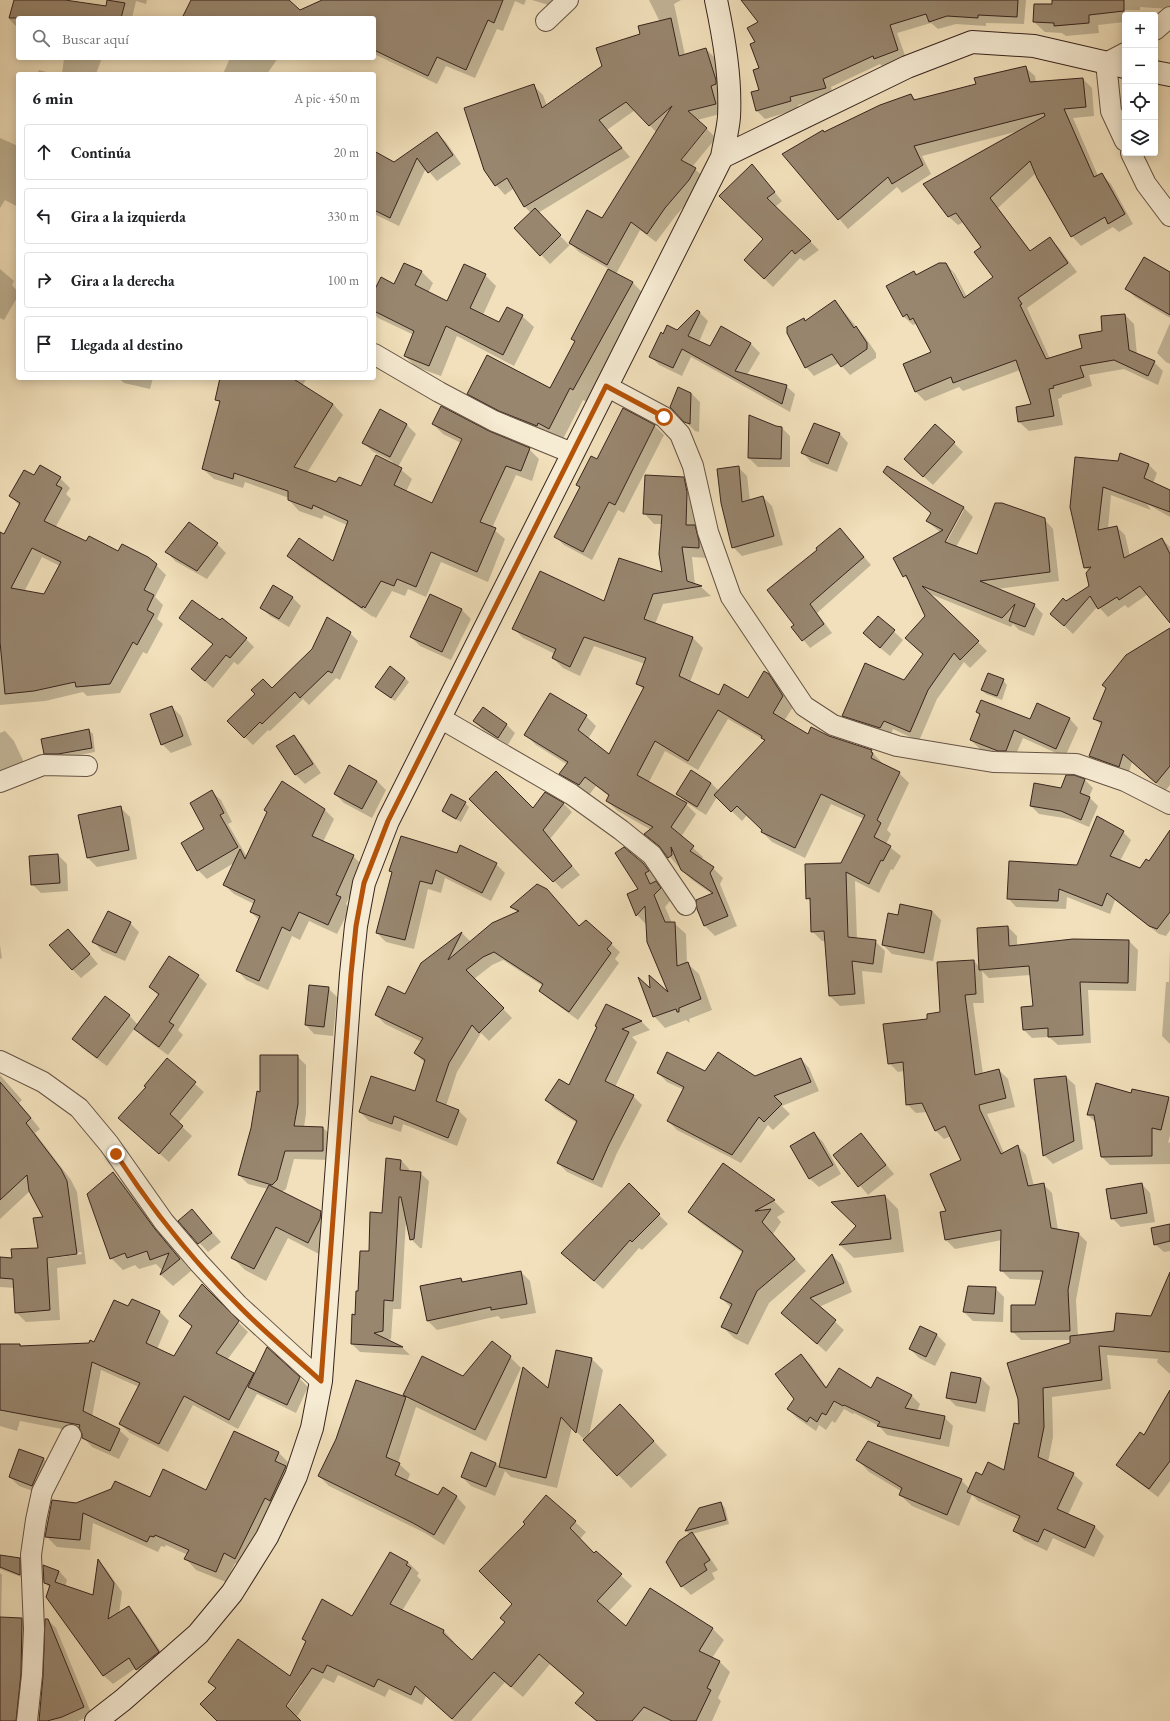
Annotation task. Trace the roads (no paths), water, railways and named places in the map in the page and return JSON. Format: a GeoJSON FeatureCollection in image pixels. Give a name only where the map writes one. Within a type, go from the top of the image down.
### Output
{"type":"FeatureCollection","features":[{"type":"Feature","properties":{"kind":"street"},"geometry":{"type":"LineString","coordinates":[[546,21],[568,0]]}},
{"type":"Feature","properties":{"kind":"street"},"geometry":{"type":"LineString","coordinates":[[96,1721],[123,1700],[198,1634],[232,1593],[267,1537],[296,1476],[312,1428],[321,1381],[350,981],[356,926],[364,883],[388,821],[722,157],[729,119],[729,83],[722,26],[716,0]]}},
{"type":"Feature","properties":{"kind":"street"},"geometry":{"type":"LineString","coordinates":[[1158,27],[1170,17]]}},
{"type":"Feature","properties":{"kind":"street"},"geometry":{"type":"LineString","coordinates":[[722,157],[907,67],[972,42],[1034,46],[1115,65]]}},
{"type":"Feature","properties":{"kind":"street"},"geometry":{"type":"LineString","coordinates":[[1122,57],[1115,65],[1110,111],[1122,135]]}},
{"type":"Feature","properties":{"kind":"street"},"geometry":{"type":"LineString","coordinates":[[1158,73],[1170,75]]}},
{"type":"Feature","properties":{"kind":"street"},"geometry":{"type":"LineString","coordinates":[[1132,156],[1146,184],[1170,216]]}},
{"type":"Feature","properties":{"kind":"street"},"geometry":{"type":"LineString","coordinates":[[376,355],[439,392],[494,421],[572,453]]}},
{"type":"Feature","properties":{"kind":"street"},"geometry":{"type":"LineString","coordinates":[[606,386],[664,417],[680,434],[693,466],[708,532],[731,597],[804,706],[833,725],[898,746],[993,762],[1076,764],[1125,781],[1170,804]]}},
{"type":"Feature","properties":{"kind":"street"},"geometry":{"type":"LineString","coordinates":[[440,718],[571,794],[620,830],[652,855],[686,905]]}},
{"type":"Feature","properties":{"kind":"street"},"geometry":{"type":"LineString","coordinates":[[0,782],[43,765],[87,766]]}},
{"type":"Feature","properties":{"kind":"street"},"geometry":{"type":"LineString","coordinates":[[0,1061],[43,1082],[78,1108],[109,1144],[164,1222],[199,1263],[238,1305],[321,1381]]}},
{"type":"Feature","properties":{"kind":"street"},"geometry":{"type":"LineString","coordinates":[[27,1721],[32,1675],[34,1629],[31,1555],[36,1520],[42,1492],[71,1435]]}}]}
